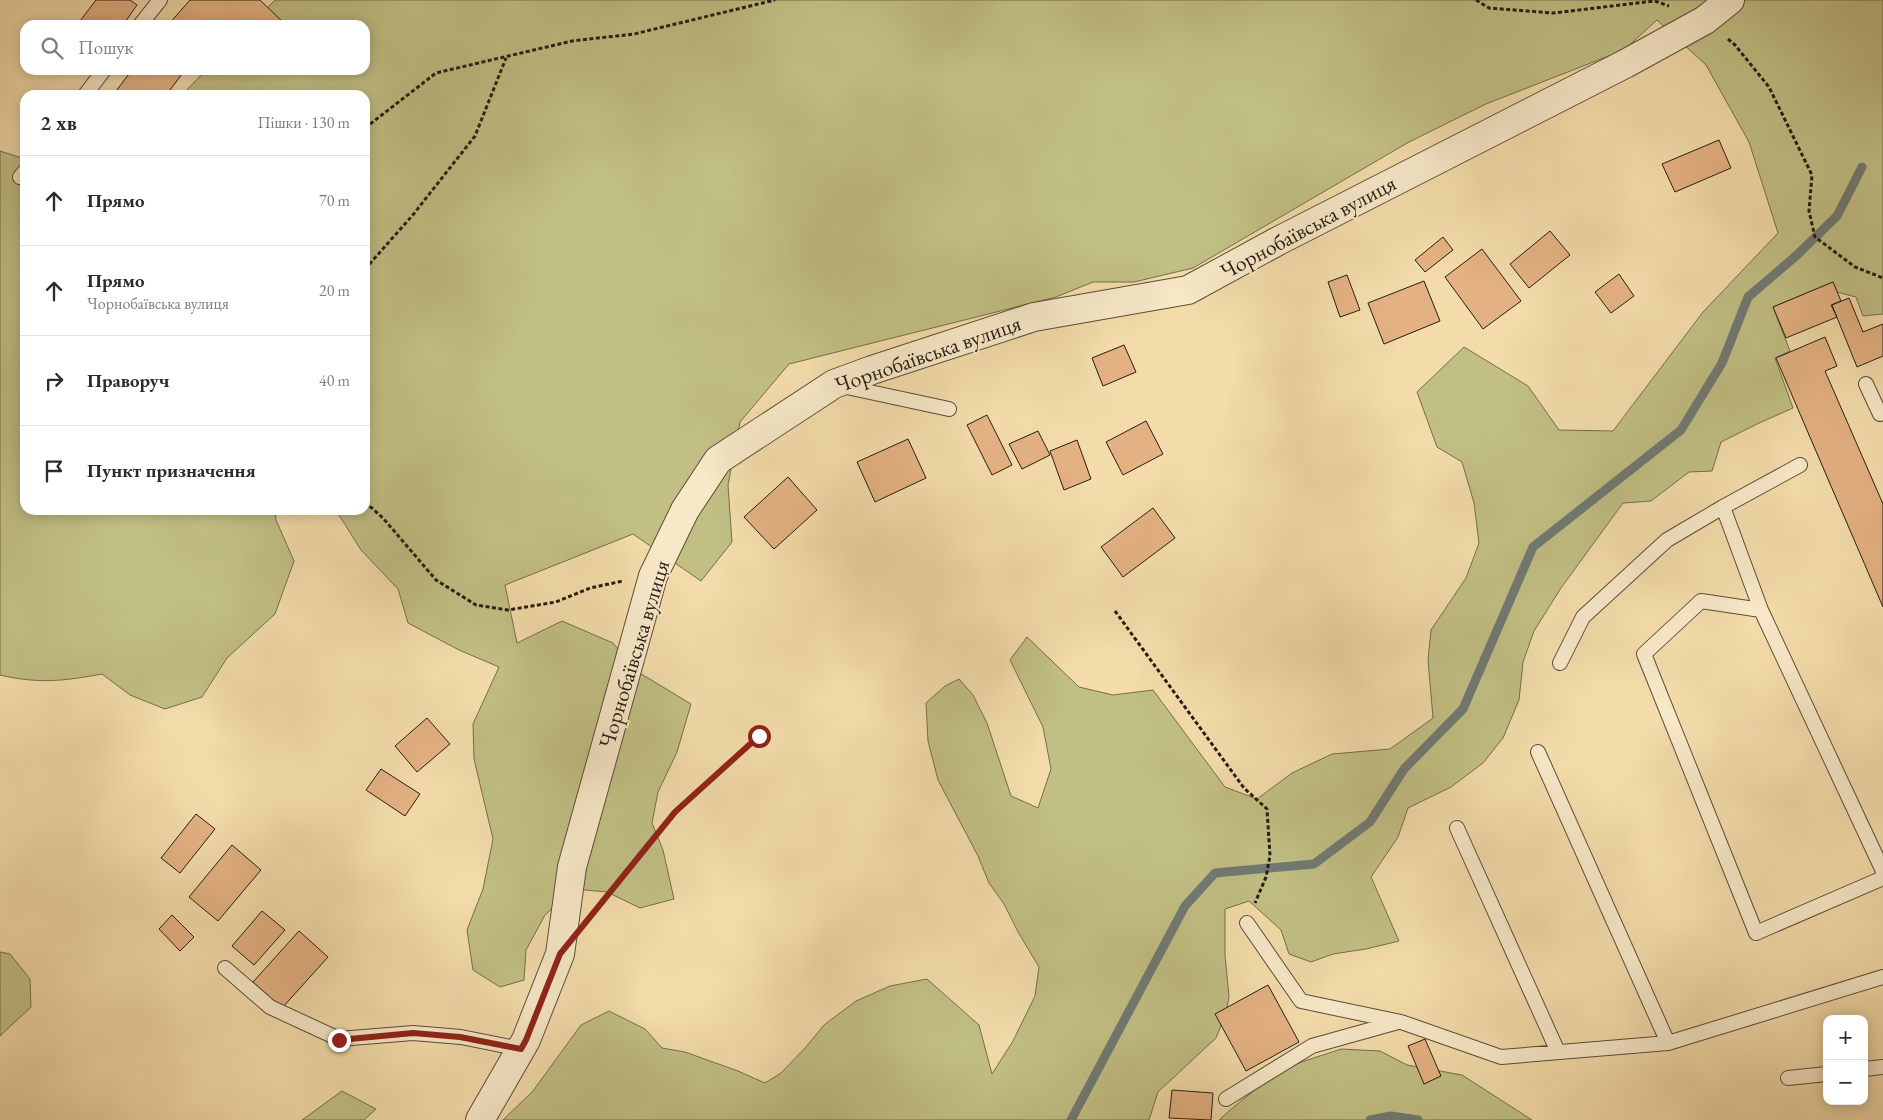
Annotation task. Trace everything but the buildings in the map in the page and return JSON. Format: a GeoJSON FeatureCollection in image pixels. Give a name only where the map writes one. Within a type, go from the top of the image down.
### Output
{"type":"FeatureCollection","features":[{"type":"Feature","properties":{"kind":"street","name":"Чорнобаївська вулиця"},"geometry":{"type":"LineString","coordinates":[[480,1120],[526,1040],[560,954],[572,867],[653,576],[685,510],[718,460],[834,384],[1034,317],[1188,290],[1278,241],[1616,68],[1705,20],[1730,0]]}},
{"type":"Feature","properties":{"kind":"lane"},"geometry":{"type":"LineString","coordinates":[[144,20],[158,1]]}},
{"type":"Feature","properties":{"kind":"lane"},"geometry":{"type":"LineString","coordinates":[[89,90],[100,75]]}},
{"type":"Feature","properties":{"kind":"lane"},"geometry":{"type":"LineString","coordinates":[[834,384],[949,409]]}},
{"type":"Feature","properties":{"kind":"lane"},"geometry":{"type":"LineString","coordinates":[[1866,384],[1882,416]]}},
{"type":"Feature","properties":{"kind":"lane"},"geometry":{"type":"LineString","coordinates":[[1560,662],[1583,617],[1667,540],[1723,506],[1800,465]]}},
{"type":"Feature","properties":{"kind":"lane"},"geometry":{"type":"LineString","coordinates":[[1723,506],[1761,610],[1883,871]]}},
{"type":"Feature","properties":{"kind":"lane"},"geometry":{"type":"LineString","coordinates":[[1761,610],[1701,602],[1644,654],[1756,933],[1883,878]]}},
{"type":"Feature","properties":{"kind":"lane"},"geometry":{"type":"LineString","coordinates":[[1538,752],[1668,1043]]}},
{"type":"Feature","properties":{"kind":"lane"},"geometry":{"type":"LineString","coordinates":[[1457,828],[1558,1052]]}},
{"type":"Feature","properties":{"kind":"lane"},"geometry":{"type":"LineString","coordinates":[[1247,923],[1301,1001],[1401,1022],[1501,1057],[1668,1043],[1883,977]]}},
{"type":"Feature","properties":{"kind":"lane"},"geometry":{"type":"LineString","coordinates":[[225,968],[270,1008],[339,1040],[413,1033],[460,1037],[521,1049]]}},
{"type":"Feature","properties":{"kind":"lane"},"geometry":{"type":"LineString","coordinates":[[1226,1099],[1312,1046],[1401,1022]]}},
{"type":"Feature","properties":{"kind":"lane"},"geometry":{"type":"LineString","coordinates":[[1868,1069],[1883,1067]]}},
{"type":"Feature","properties":{"kind":"lane"},"geometry":{"type":"LineString","coordinates":[[1788,1078],[1823,1074]]}},
{"type":"Feature","properties":{"kind":"path"},"geometry":{"type":"LineString","coordinates":[[370,124],[436,73],[507,58],[572,41],[634,34],[776,0]]}},
{"type":"Feature","properties":{"kind":"path"},"geometry":{"type":"LineString","coordinates":[[1476,0],[1489,8],[1553,13],[1655,1],[1705,20],[1735,46],[1769,87],[1812,175],[1809,211],[1815,237],[1855,267],[1883,278]]}},
{"type":"Feature","properties":{"kind":"path"},"geometry":{"type":"LineString","coordinates":[[370,263],[412,216],[475,136],[507,58]]}},
{"type":"Feature","properties":{"kind":"path"},"geometry":{"type":"LineString","coordinates":[[370,506],[384,518],[436,580],[476,605],[508,610],[556,602],[590,588],[653,576]]}},
{"type":"Feature","properties":{"kind":"path"},"geometry":{"type":"LineString","coordinates":[[1115,611],[1244,788],[1267,809],[1270,856],[1266,878],[1247,923]]}},
{"type":"Feature","properties":{"kind":"path"},"geometry":{"type":"LineString","coordinates":[[592,916],[675,812],[759,736]]}},
{"type":"Feature","properties":{"kind":"shaded area"},"geometry":{"type":"Polygon","coordinates":[[[275,0],[1883,0],[1883,314],[1863,316],[1856,297],[1837,292],[1833,282],[1773,307],[1790,351],[1775,358],[1793,408],[1721,442],[1712,471],[1689,472],[1651,501],[1623,503],[1561,588],[1534,631],[1523,662],[1519,700],[1503,738],[1483,763],[1451,787],[1408,808],[1398,837],[1371,877],[1399,941],[1333,954],[1311,962],[1289,954],[1281,930],[1249,901],[1225,909],[1225,955],[1229,997],[1226,1013],[1216,1038],[1158,1092],[1149,1120],[503,1120],[533,1091],[581,1025],[609,1011],[645,1029],[662,1048],[685,1052],[765,1083],[781,1073],[824,1025],[856,1001],[890,986],[927,979],[979,1025],[992,1074],[1013,1041],[1035,996],[1039,967],[1004,904],[989,883],[978,856],[938,780],[928,741],[926,703],[945,686],[959,679],[973,695],[987,723],[1011,796],[1038,808],[1051,769],[1043,727],[1010,660],[1027,637],[1079,687],[1113,695],[1153,690],[1225,787],[1257,799],[1292,773],[1332,754],[1390,749],[1433,718],[1428,660],[1431,630],[1466,578],[1479,543],[1474,503],[1462,462],[1437,447],[1417,392],[1464,347],[1528,386],[1559,430],[1613,431],[1703,312],[1778,233],[1749,142],[1706,65],[1657,20],[1624,50],[1486,104],[1409,142],[1193,268],[1134,282],[1093,282],[1056,297],[789,364],[740,422],[728,485],[732,542],[701,581],[633,534],[505,585],[517,643],[562,621],[613,643],[638,672],[691,704],[677,752],[658,792],[652,823],[663,850],[674,899],[640,908],[607,892],[574,889],[545,915],[526,950],[524,980],[500,987],[473,970],[467,930],[483,889],[493,839],[474,759],[473,724],[499,667],[459,650],[408,623],[398,589],[361,550],[339,515],[370,515],[370,90],[187,90],[201,75],[370,75],[370,20],[255,20],[275,0]]]}},
{"type":"Feature","properties":{"kind":"shaded area"},"geometry":{"type":"Polygon","coordinates":[[[0,151],[20,157],[20,515],[276,515],[294,561],[275,614],[227,658],[202,697],[165,709],[130,695],[102,674],[51,680],[27,680],[0,675],[0,151]]]}},
{"type":"Feature","properties":{"kind":"shaded area"},"geometry":{"type":"Polygon","coordinates":[[[0,952],[10,954],[30,979],[31,1007],[0,1036],[0,952]]]}},
{"type":"Feature","properties":{"kind":"shaded area"},"geometry":{"type":"Polygon","coordinates":[[[1341,1049],[1380,1051],[1407,1065],[1462,1075],[1532,1120],[1219,1120],[1254,1091],[1292,1066],[1341,1049]]]}},
{"type":"Feature","properties":{"kind":"shaded area"},"geometry":{"type":"Polygon","coordinates":[[[342,1091],[376,1109],[364,1120],[302,1120],[342,1091]]]}},
{"type":"Feature","properties":{"kind":"waterway"},"geometry":{"type":"LineString","coordinates":[[1071,1120],[1185,906],[1215,873],[1314,864],[1370,822],[1404,769],[1463,709],[1533,547],[1681,430],[1722,363],[1748,297],[1797,255],[1837,216],[1862,167]]}},
{"type":"Feature","properties":{"kind":"waterway"},"geometry":{"type":"LineString","coordinates":[[1370,1120],[1391,1116],[1418,1120]]}},
{"type":"Feature","properties":{"kind":"route"},"geometry":{"type":"LineString","coordinates":[[339,1040],[413,1033],[460,1037],[521,1049],[560,954],[675,812],[759,736]]}}]}
